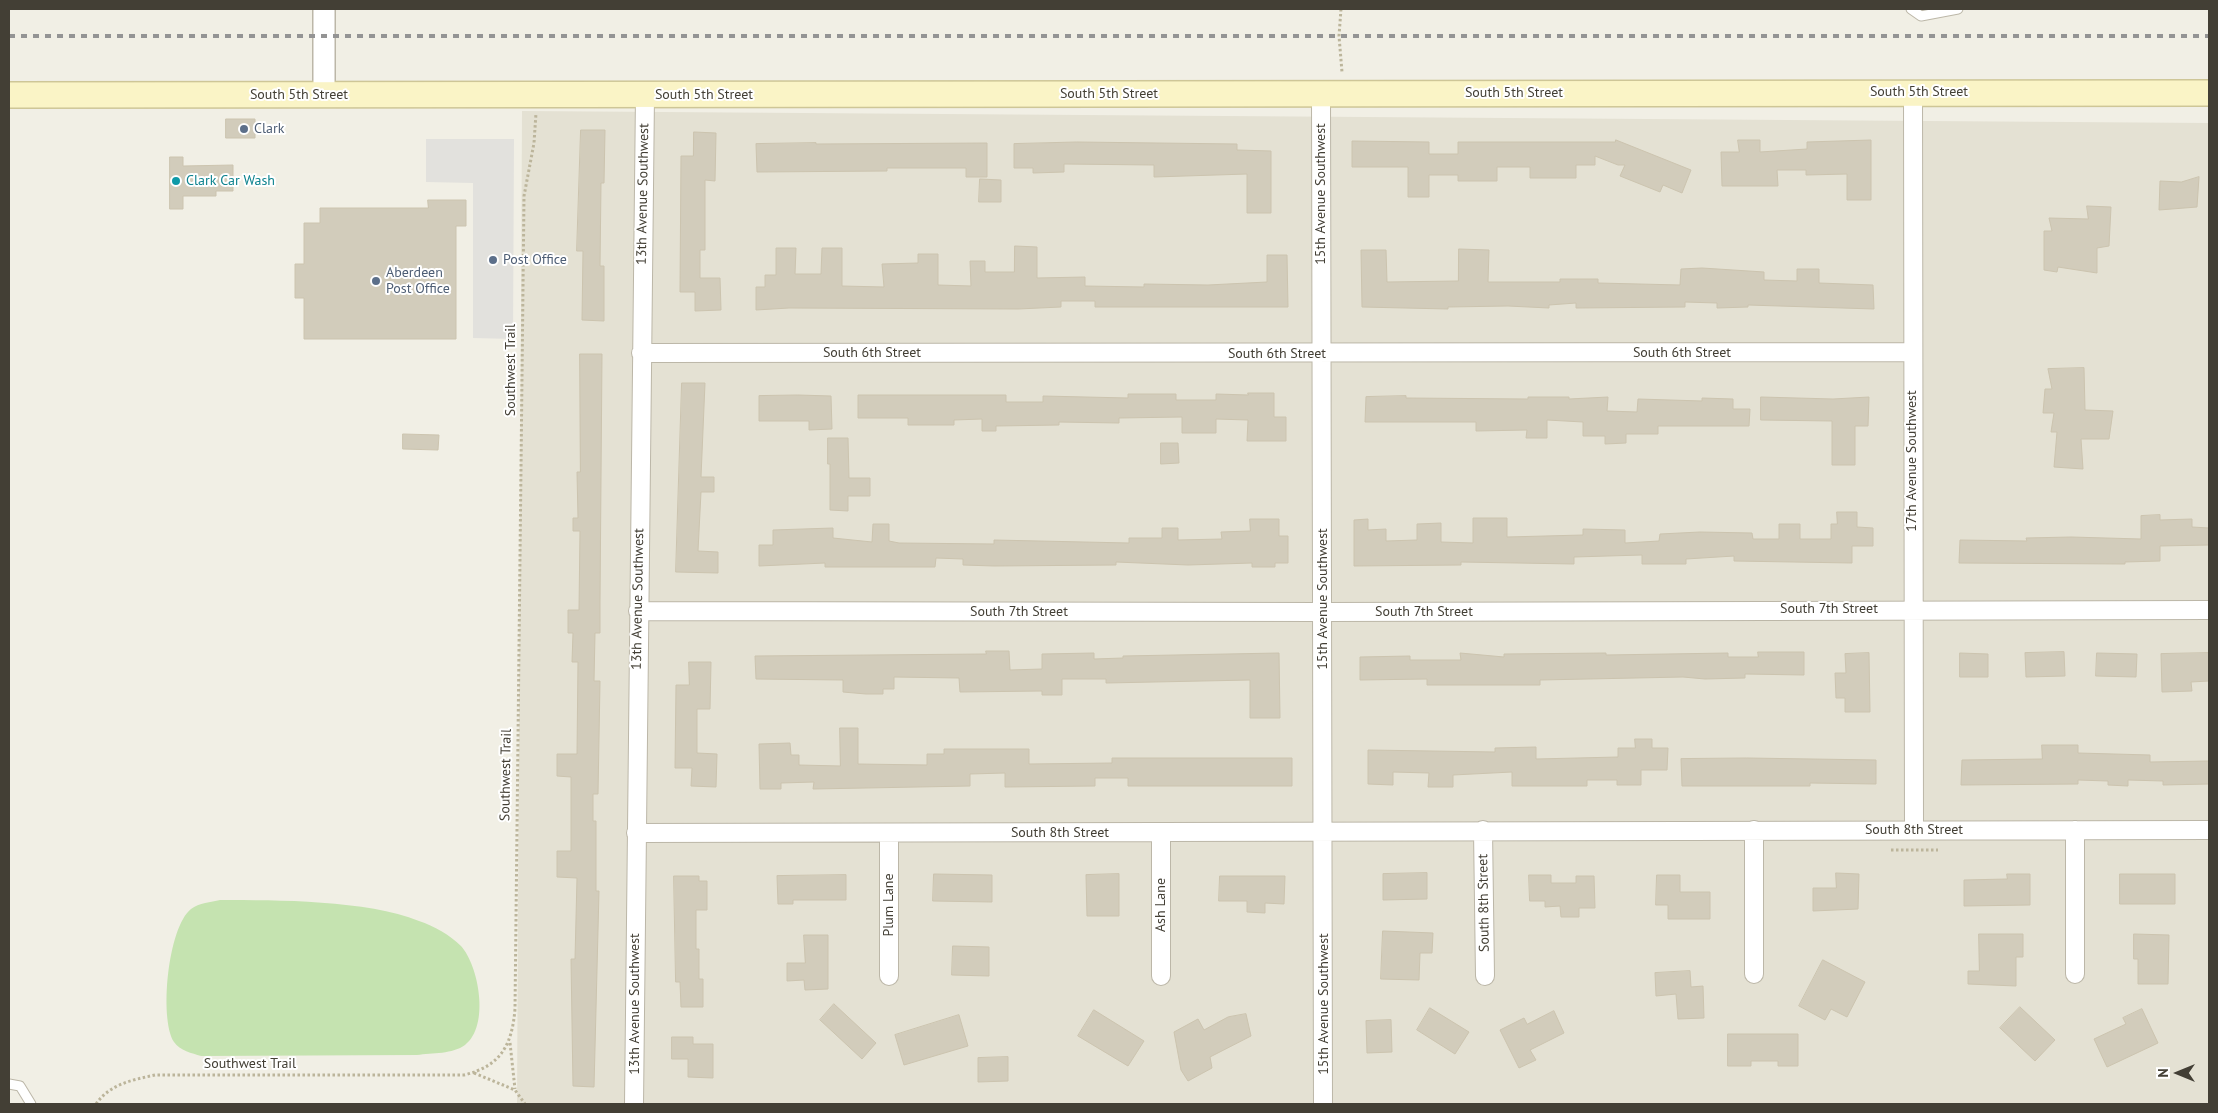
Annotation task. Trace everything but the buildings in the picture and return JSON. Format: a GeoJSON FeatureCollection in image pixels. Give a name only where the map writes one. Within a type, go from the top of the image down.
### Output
{"type":"FeatureCollection","features":[{"type":"Feature","properties":{"kind":"main road","name":"South 5th Street"},"geometry":{"type":"LineString","coordinates":[[9,95],[1322,94],[1913,91],[2209,93]]}},
{"type":"Feature","properties":{"kind":"street"},"geometry":{"type":"LineString","coordinates":[[324,9],[324,95]]}},
{"type":"Feature","properties":{"kind":"street","name":"17th Avenue Southwest"},"geometry":{"type":"LineString","coordinates":[[1913,91],[1912,609],[1914,830]]}},
{"type":"Feature","properties":{"kind":"street","name":"15th Avenue Southwest"},"geometry":{"type":"LineString","coordinates":[[1322,94],[1321,354],[1324,1104]]}},
{"type":"Feature","properties":{"kind":"street","name":"13th Avenue Southwest"},"geometry":{"type":"LineString","coordinates":[[634,1104],[645,95]]}},
{"type":"Feature","properties":{"kind":"street","name":"South 6th Street"},"geometry":{"type":"LineString","coordinates":[[641,353],[1321,354],[1912,352]]}},
{"type":"Feature","properties":{"kind":"street","name":"South 7th Street"},"geometry":{"type":"LineString","coordinates":[[638,611],[2209,610]]}},
{"type":"Feature","properties":{"kind":"street","name":"South 8th Street"},"geometry":{"type":"LineString","coordinates":[[1483,830],[1485,976]]}},
{"type":"Feature","properties":{"kind":"street"},"geometry":{"type":"LineString","coordinates":[[1754,830],[1754,974]]}},
{"type":"Feature","properties":{"kind":"street"},"geometry":{"type":"LineString","coordinates":[[2075,830],[2075,974]]}},
{"type":"Feature","properties":{"kind":"street","name":"South 8th Street"},"geometry":{"type":"LineString","coordinates":[[636,833],[2209,830]]}},
{"type":"Feature","properties":{"kind":"street","name":"Plum Lane"},"geometry":{"type":"LineString","coordinates":[[890,833],[890,976]]}},
{"type":"Feature","properties":{"kind":"street","name":"Ash Lane"},"geometry":{"type":"LineString","coordinates":[[1161,833],[1161,976]]}},
{"type":"Feature","properties":{"kind":"lane"},"geometry":{"type":"LineString","coordinates":[[1911,9],[1915,14],[1921,16],[1941,14],[1958,9]]}},
{"type":"Feature","properties":{"kind":"lane"},"geometry":{"type":"LineString","coordinates":[[9,1084],[20,1086],[31,1104]]}},
{"type":"Feature","properties":{"kind":"path"},"geometry":{"type":"LineString","coordinates":[[1342,9],[1339,36],[1342,72]]}},
{"type":"Feature","properties":{"kind":"path","name":"Southwest Trail"},"geometry":{"type":"LineString","coordinates":[[96,1104],[101,1097],[126,1081],[155,1075],[464,1075],[474,1073],[486,1067],[500,1055],[510,1042],[515,1009],[524,196],[534,143],[536,111],[533,95]]}},
{"type":"Feature","properties":{"kind":"path"},"geometry":{"type":"LineString","coordinates":[[1891,850],[1938,850]]}},
{"type":"Feature","properties":{"kind":"path"},"geometry":{"type":"LineString","coordinates":[[510,1042],[515,1090],[524,1104]]}},
{"type":"Feature","properties":{"kind":"path"},"geometry":{"type":"LineString","coordinates":[[474,1073],[515,1090]]}},
{"type":"Feature","properties":{"kind":"shaded area"},"geometry":{"type":"Polygon","coordinates":[[[522,111],[2209,123],[2209,1104],[517,1104],[522,111]]]}},
{"type":"Feature","properties":{"kind":"shaded area","name":"Post Office"},"geometry":{"type":"Polygon","coordinates":[[[426,139],[514,139],[513,339],[473,338],[473,183],[426,182],[426,139]]]}},
{"type":"Feature","properties":{"kind":"green space"},"geometry":{"type":"Polygon","coordinates":[[[220,900],[294,901],[348,905],[398,914],[436,928],[461,946],[473,967],[477,981],[479,1011],[473,1036],[465,1045],[455,1050],[417,1055],[201,1056],[183,1050],[174,1042],[169,1030],[167,1014],[168,973],[172,953],[183,919],[191,909],[201,904],[220,900]]]}},
{"type":"Feature","properties":{"kind":"railway"},"geometry":{"type":"LineString","coordinates":[[9,36],[2209,36]]}},
{"type":"Feature","properties":{"kind":"place","name":"Clark"},"geometry":{"type":"Point","coordinates":[244,129]}},
{"type":"Feature","properties":{"kind":"place","name":"Clark Car Wash"},"geometry":{"type":"Point","coordinates":[176,181]}},
{"type":"Feature","properties":{"kind":"place","name":"Post Office"},"geometry":{"type":"Point","coordinates":[493,260]}},
{"type":"Feature","properties":{"kind":"place","name":"Aberdeen Post Office"},"geometry":{"type":"Point","coordinates":[376,281]}}]}
